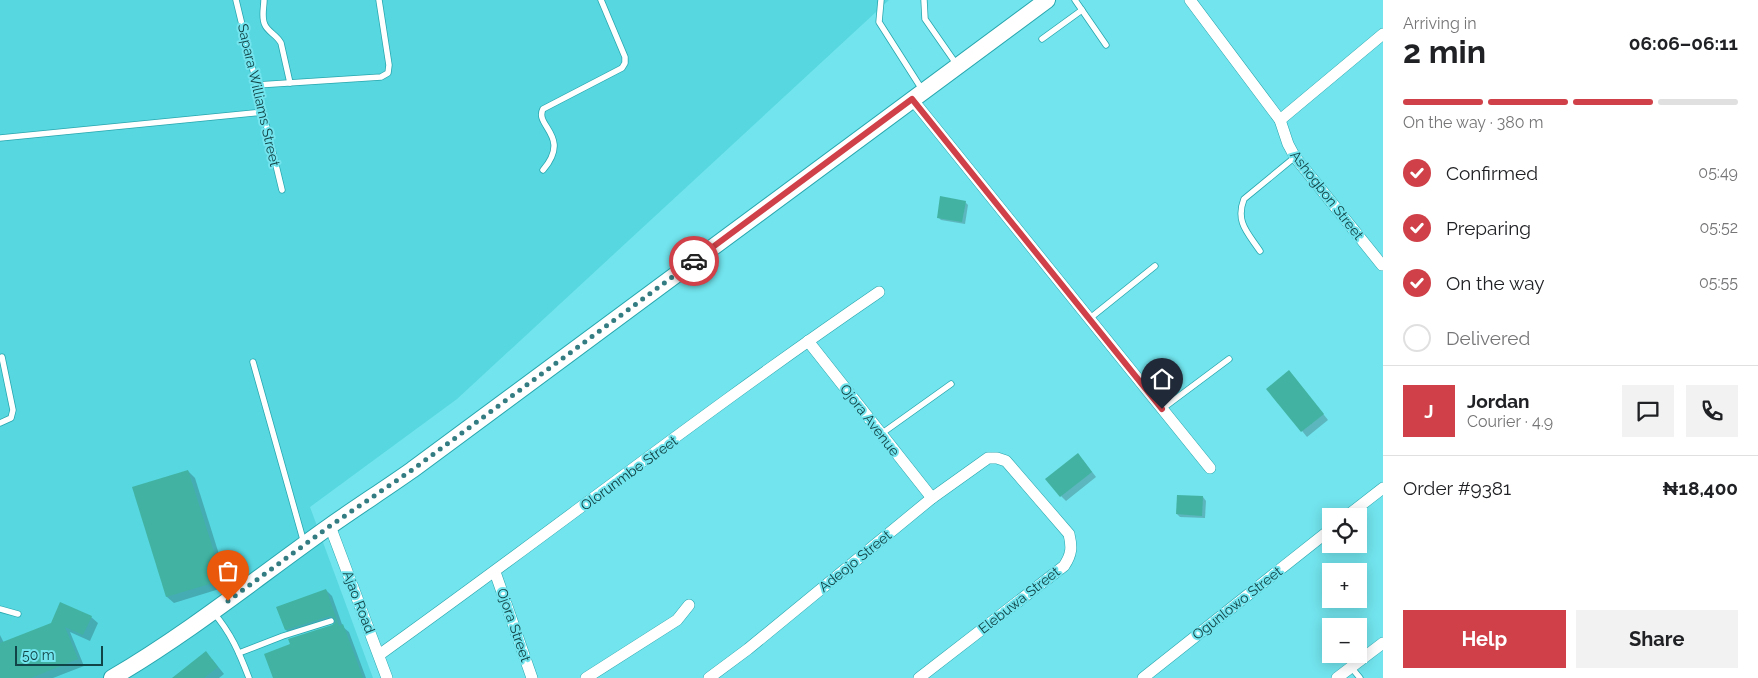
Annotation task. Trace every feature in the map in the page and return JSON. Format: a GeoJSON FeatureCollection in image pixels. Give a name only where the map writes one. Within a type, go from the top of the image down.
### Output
{"type":"FeatureCollection","features":[{"type":"Feature","properties":{"kind":"street"},"geometry":{"type":"LineString","coordinates":[[112,678],[142,661],[213,612],[330,526],[412,470],[1047,0]]}},
{"type":"Feature","properties":{"kind":"street","name":"Ashogbon Street"},"geometry":{"type":"LineString","coordinates":[[1190,0],[1280,120],[1294,157],[1382,265]]}},
{"type":"Feature","properties":{"kind":"street"},"geometry":{"type":"LineString","coordinates":[[1280,120],[1383,34]]}},
{"type":"Feature","properties":{"kind":"street"},"geometry":{"type":"LineString","coordinates":[[917,95],[1089,319],[1210,468]]}},
{"type":"Feature","properties":{"kind":"street","name":"Olorunmbe Street"},"geometry":{"type":"LineString","coordinates":[[379,655],[496,572],[808,341],[880,292]]}},
{"type":"Feature","properties":{"kind":"street","name":"Ojora Avenue"},"geometry":{"type":"LineString","coordinates":[[808,341],[932,498]]}},
{"type":"Feature","properties":{"kind":"street","name":"Adeojo Street"},"geometry":{"type":"LineString","coordinates":[[709,678],[932,498],[988,458],[1006,461]]}},
{"type":"Feature","properties":{"kind":"street","name":"Elebuwa Street"},"geometry":{"type":"LineString","coordinates":[[919,678],[1064,566],[1071,556],[1072,546],[1069,534],[1006,461]]}},
{"type":"Feature","properties":{"kind":"street"},"geometry":{"type":"LineString","coordinates":[[1357,508],[1383,488]]}},
{"type":"Feature","properties":{"kind":"street","name":"Ajao Road"},"geometry":{"type":"LineString","coordinates":[[330,526],[387,678]]}},
{"type":"Feature","properties":{"kind":"street","name":"Ogunlowo Street"},"geometry":{"type":"LineString","coordinates":[[1143,678],[1322,536]]}},
{"type":"Feature","properties":{"kind":"street","name":"Ojora Street"},"geometry":{"type":"LineString","coordinates":[[496,572],[532,678]]}},
{"type":"Feature","properties":{"kind":"street"},"geometry":{"type":"LineString","coordinates":[[586,678],[677,620],[689,605]]}},
{"type":"Feature","properties":{"kind":"street"},"geometry":{"type":"LineString","coordinates":[[1337,678],[1383,643]]}},
{"type":"Feature","properties":{"kind":"lane","name":"Sapara Williams Street"},"geometry":{"type":"LineString","coordinates":[[236,0],[282,190]]}},
{"type":"Feature","properties":{"kind":"lane"},"geometry":{"type":"LineString","coordinates":[[264,0],[263,19],[265,25],[281,43],[290,83]]}},
{"type":"Feature","properties":{"kind":"lane"},"geometry":{"type":"LineString","coordinates":[[257,85],[381,77],[388,73],[389,65],[379,0]]}},
{"type":"Feature","properties":{"kind":"lane"},"geometry":{"type":"LineString","coordinates":[[543,170],[554,154],[552,134],[542,118],[544,109],[622,68],[625,63],[626,57],[601,0]]}},
{"type":"Feature","properties":{"kind":"lane"},"geometry":{"type":"LineString","coordinates":[[880,0],[879,22],[917,95]]}},
{"type":"Feature","properties":{"kind":"lane"},"geometry":{"type":"LineString","coordinates":[[924,0],[925,19],[957,66]]}},
{"type":"Feature","properties":{"kind":"lane"},"geometry":{"type":"LineString","coordinates":[[1075,0],[1106,45]]}},
{"type":"Feature","properties":{"kind":"lane"},"geometry":{"type":"LineString","coordinates":[[1042,39],[1082,10]]}},
{"type":"Feature","properties":{"kind":"lane"},"geometry":{"type":"LineString","coordinates":[[0,138],[263,112]]}},
{"type":"Feature","properties":{"kind":"lane"},"geometry":{"type":"LineString","coordinates":[[1260,251],[1242,224],[1241,206],[1244,199],[1294,157]]}},
{"type":"Feature","properties":{"kind":"lane"},"geometry":{"type":"LineString","coordinates":[[1089,319],[1155,266]]}},
{"type":"Feature","properties":{"kind":"lane"},"geometry":{"type":"LineString","coordinates":[[0,423],[11,418],[13,410],[2,357]]}},
{"type":"Feature","properties":{"kind":"lane"},"geometry":{"type":"LineString","coordinates":[[1162,409],[1229,359]]}},
{"type":"Feature","properties":{"kind":"lane"},"geometry":{"type":"LineString","coordinates":[[253,362],[304,545]]}},
{"type":"Feature","properties":{"kind":"lane"},"geometry":{"type":"LineString","coordinates":[[881,434],[951,384]]}},
{"type":"Feature","properties":{"kind":"lane"},"geometry":{"type":"LineString","coordinates":[[0,609],[18,614]]}},
{"type":"Feature","properties":{"kind":"lane"},"geometry":{"type":"LineString","coordinates":[[213,612],[226,628],[249,678]]}},
{"type":"Feature","properties":{"kind":"lane"},"geometry":{"type":"LineString","coordinates":[[239,653],[283,636],[331,621]]}},
{"type":"Feature","properties":{"kind":"lane"},"geometry":{"type":"LineString","coordinates":[[1352,667],[1360,678]]}},
{"type":"Feature","properties":{"kind":"shaded area"},"geometry":{"type":"Polygon","coordinates":[[[0,0],[889,0],[457,399],[310,507],[373,678],[0,678],[0,0]]]}},
{"type":"Feature","properties":{"kind":"building"},"geometry":{"type":"Polygon","coordinates":[[[940,196],[966,201],[962,222],[937,218],[940,196]]]}},
{"type":"Feature","properties":{"kind":"building"},"geometry":{"type":"Polygon","coordinates":[[[1289,370],[1324,414],[1301,432],[1266,389],[1289,370]]]}},
{"type":"Feature","properties":{"kind":"building"},"geometry":{"type":"Polygon","coordinates":[[[1078,453],[1092,472],[1060,497],[1045,479],[1078,453]]]}},
{"type":"Feature","properties":{"kind":"building"},"geometry":{"type":"Polygon","coordinates":[[[188,470],[223,580],[166,597],[132,487],[188,470]]]}},
{"type":"Feature","properties":{"kind":"building"},"geometry":{"type":"Polygon","coordinates":[[[1177,495],[1203,496],[1202,516],[1176,514],[1177,495]]]}},
{"type":"Feature","properties":{"kind":"building"},"geometry":{"type":"Polygon","coordinates":[[[326,589],[339,626],[343,624],[363,678],[273,678],[264,654],[290,644],[288,639],[336,622],[330,616],[285,630],[276,607],[326,589]]]}},
{"type":"Feature","properties":{"kind":"building"},"geometry":{"type":"Polygon","coordinates":[[[60,602],[92,616],[83,635],[65,627],[78,659],[31,678],[0,678],[0,643],[51,623],[60,602]]]}},
{"type":"Feature","properties":{"kind":"building"},"geometry":{"type":"Polygon","coordinates":[[[206,651],[218,667],[204,678],[172,678],[206,651]]]}},
{"type":"Feature","properties":{"kind":"way so far"},"geometry":{"type":"LineString","coordinates":[[228,601],[330,526],[412,470],[694,261]]}},
{"type":"Feature","properties":{"kind":"route"},"geometry":{"type":"LineString","coordinates":[[694,261],[912,99],[1162,409]]}}]}
